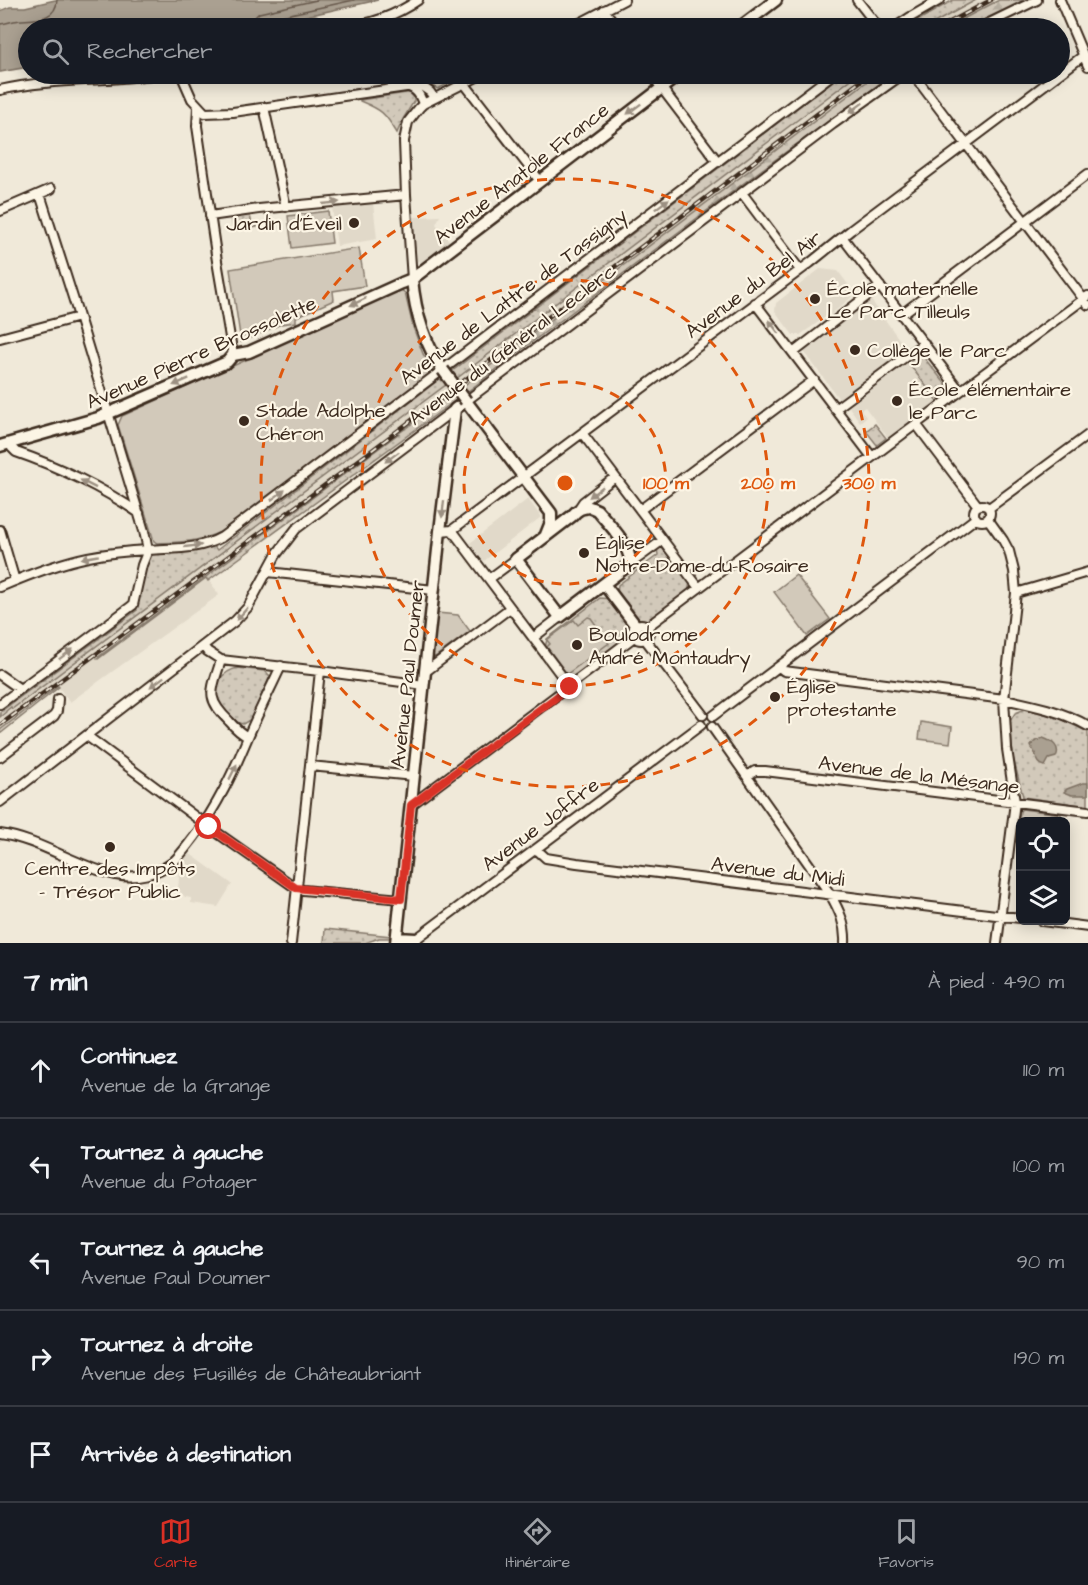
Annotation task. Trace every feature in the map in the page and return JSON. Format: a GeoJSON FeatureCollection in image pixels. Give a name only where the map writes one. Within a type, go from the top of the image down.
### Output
{"type":"FeatureCollection","features":[{"type":"Feature","properties":{"kind":"street"},"geometry":{"type":"LineString","coordinates":[[385,18],[418,0]]}},
{"type":"Feature","properties":{"kind":"street"},"geometry":{"type":"LineString","coordinates":[[589,18],[624,0]]}},
{"type":"Feature","properties":{"kind":"street"},"geometry":{"type":"LineString","coordinates":[[752,18],[776,0]]}},
{"type":"Feature","properties":{"kind":"street"},"geometry":{"type":"LineString","coordinates":[[857,0],[871,18]]}},
{"type":"Feature","properties":{"kind":"street"},"geometry":{"type":"LineString","coordinates":[[909,18],[940,0]]}},
{"type":"Feature","properties":{"kind":"street"},"geometry":{"type":"LineString","coordinates":[[1000,18],[1037,0]]}},
{"type":"Feature","properties":{"kind":"street"},"geometry":{"type":"LineString","coordinates":[[1060,0],[1067,18]]}},
{"type":"Feature","properties":{"kind":"street"},"geometry":{"type":"LineString","coordinates":[[604,10],[610,18]]}},
{"type":"Feature","properties":{"kind":"street"},"geometry":{"type":"LineString","coordinates":[[1070,24],[1088,66]]}},
{"type":"Feature","properties":{"kind":"street","name":"Avenue du Bel Air"},"geometry":{"type":"LineString","coordinates":[[1070,66],[1083,56]]}},
{"type":"Feature","properties":{"kind":"street"},"geometry":{"type":"LineString","coordinates":[[0,90],[42,84]]}},
{"type":"Feature","properties":{"kind":"street"},"geometry":{"type":"LineString","coordinates":[[185,84],[192,99],[205,113],[232,112],[420,84],[434,98]]}},
{"type":"Feature","properties":{"kind":"street"},"geometry":{"type":"LineString","coordinates":[[462,84],[418,108],[408,122],[405,132],[406,195],[414,300],[426,341],[443,370],[551,513],[551,522],[545,537]]}},
{"type":"Feature","properties":{"kind":"street"},"geometry":{"type":"LineString","coordinates":[[465,84],[540,181]]}},
{"type":"Feature","properties":{"kind":"street"},"geometry":{"type":"LineString","coordinates":[[659,84],[718,162]]}},
{"type":"Feature","properties":{"kind":"street","name":"Avenue Anatole France"},"geometry":{"type":"LineString","coordinates":[[412,279],[667,84]]}},
{"type":"Feature","properties":{"kind":"street","name":"Avenue de Lattre de Tassigny"},"geometry":{"type":"LineString","coordinates":[[0,587],[66,562],[89,557],[204,545],[222,537],[820,84]]}},
{"type":"Feature","properties":{"kind":"street","name":"Avenue du Général Leclerc"},"geometry":{"type":"LineString","coordinates":[[0,802],[235,621],[248,607],[276,555],[296,529],[889,84]]}},
{"type":"Feature","properties":{"kind":"street"},"geometry":{"type":"LineString","coordinates":[[411,805],[570,687],[639,630],[699,588],[960,391],[1087,300],[921,84]]}},
{"type":"Feature","properties":{"kind":"street","name":"Avenue du Bel Air"},"geometry":{"type":"LineString","coordinates":[[452,530],[1046,84]]}},
{"type":"Feature","properties":{"kind":"street"},"geometry":{"type":"LineString","coordinates":[[405,86],[417,91],[423,104]]}},
{"type":"Feature","properties":{"kind":"street"},"geometry":{"type":"LineString","coordinates":[[198,107],[197,126],[233,355]]}},
{"type":"Feature","properties":{"kind":"street"},"geometry":{"type":"LineString","coordinates":[[264,107],[286,207]]}},
{"type":"Feature","properties":{"kind":"street"},"geometry":{"type":"LineString","coordinates":[[902,314],[1088,174]]}},
{"type":"Feature","properties":{"kind":"street"},"geometry":{"type":"LineString","coordinates":[[0,211],[51,189]]}},
{"type":"Feature","properties":{"kind":"street"},"geometry":{"type":"LineString","coordinates":[[742,193],[800,270]]}},
{"type":"Feature","properties":{"kind":"street"},"geometry":{"type":"LineString","coordinates":[[0,704],[133,605],[142,565],[148,550],[109,414],[40,194]]}},
{"type":"Feature","properties":{"kind":"street"},"geometry":{"type":"LineString","coordinates":[[210,216],[406,195]]}},
{"type":"Feature","properties":{"kind":"street"},"geometry":{"type":"LineString","coordinates":[[843,238],[960,391]]}},
{"type":"Feature","properties":{"kind":"street","name":"Avenue Pierre Brossolette"},"geometry":{"type":"LineString","coordinates":[[5,444],[109,414],[227,362],[233,355],[249,352],[412,279]]}},
{"type":"Feature","properties":{"kind":"street"},"geometry":{"type":"LineString","coordinates":[[793,352],[880,286]]}},
{"type":"Feature","properties":{"kind":"street"},"geometry":{"type":"LineString","coordinates":[[755,303],[872,458]]}},
{"type":"Feature","properties":{"kind":"street"},"geometry":{"type":"LineString","coordinates":[[0,338],[79,317]]}},
{"type":"Feature","properties":{"kind":"street"},"geometry":{"type":"LineString","coordinates":[[835,409],[924,343]]}},
{"type":"Feature","properties":{"kind":"street"},"geometry":{"type":"LineString","coordinates":[[640,510],[814,380]]}},
{"type":"Feature","properties":{"kind":"street","name":"Avenue Paul Doumer"},"geometry":{"type":"LineString","coordinates":[[396,940],[455,409]]}},
{"type":"Feature","properties":{"kind":"street"},"geometry":{"type":"LineString","coordinates":[[916,424],[978,506]]}},
{"type":"Feature","properties":{"kind":"street"},"geometry":{"type":"LineString","coordinates":[[582,433],[699,588]]}},
{"type":"Feature","properties":{"kind":"street"},"geometry":{"type":"LineString","coordinates":[[989,508],[1088,435]]}},
{"type":"Feature","properties":{"kind":"street"},"geometry":{"type":"LineString","coordinates":[[5,444],[16,452],[57,468],[121,501],[138,513]]}},
{"type":"Feature","properties":{"kind":"street"},"geometry":{"type":"LineString","coordinates":[[489,579],[572,516],[583,502],[615,477]]}},
{"type":"Feature","properties":{"kind":"street"},"geometry":{"type":"LineString","coordinates":[[988,519],[981,521],[976,518],[974,510],[984,505],[989,508]]}},
{"type":"Feature","properties":{"kind":"street"},"geometry":{"type":"LineString","coordinates":[[551,513],[559,514],[590,507],[597,510],[627,549],[631,557],[630,564]]}},
{"type":"Feature","properties":{"kind":"street"},"geometry":{"type":"LineString","coordinates":[[988,519],[989,508]]}},
{"type":"Feature","properties":{"kind":"street"},"geometry":{"type":"LineString","coordinates":[[712,716],[976,518]]}},
{"type":"Feature","properties":{"kind":"street"},"geometry":{"type":"LineString","coordinates":[[988,519],[1009,551],[1016,593],[1004,699],[1007,749],[1015,802],[997,943]]}},
{"type":"Feature","properties":{"kind":"street"},"geometry":{"type":"LineString","coordinates":[[0,530],[15,581]]}},
{"type":"Feature","properties":{"kind":"street"},"geometry":{"type":"LineString","coordinates":[[440,531],[452,530],[570,687]]}},
{"type":"Feature","properties":{"kind":"street"},"geometry":{"type":"LineString","coordinates":[[533,638],[663,540]]}},
{"type":"Feature","properties":{"kind":"street"},"geometry":{"type":"LineString","coordinates":[[516,559],[560,617]]}},
{"type":"Feature","properties":{"kind":"street"},"geometry":{"type":"LineString","coordinates":[[268,572],[434,590]]}},
{"type":"Feature","properties":{"kind":"street"},"geometry":{"type":"LineString","coordinates":[[1016,593],[1088,572]]}},
{"type":"Feature","properties":{"kind":"street"},"geometry":{"type":"LineString","coordinates":[[604,584],[639,630],[641,640],[645,639],[703,715]]}},
{"type":"Feature","properties":{"kind":"street"},"geometry":{"type":"LineString","coordinates":[[425,672],[510,608]]}},
{"type":"Feature","properties":{"kind":"street"},"geometry":{"type":"LineString","coordinates":[[204,647],[221,660],[424,685]]}},
{"type":"Feature","properties":{"kind":"street"},"geometry":{"type":"LineString","coordinates":[[221,660],[211,692],[213,701],[217,710],[242,734],[248,736]]}},
{"type":"Feature","properties":{"kind":"street"},"geometry":{"type":"LineString","coordinates":[[0,834],[18,838],[117,875],[135,876],[151,873],[164,867],[182,852],[204,824],[236,767],[281,666]]}},
{"type":"Feature","properties":{"kind":"street"},"geometry":{"type":"LineString","coordinates":[[779,667],[784,671],[1031,704],[1058,712],[1088,726]]}},
{"type":"Feature","properties":{"kind":"street"},"geometry":{"type":"LineString","coordinates":[[291,943],[320,671]]}},
{"type":"Feature","properties":{"kind":"street"},"geometry":{"type":"LineString","coordinates":[[0,675],[20,689]]}},
{"type":"Feature","properties":{"kind":"street"},"geometry":{"type":"LineString","coordinates":[[0,757],[54,716],[58,699]]}},
{"type":"Feature","properties":{"kind":"street"},"geometry":{"type":"LineString","coordinates":[[703,715],[712,716]]}},
{"type":"Feature","properties":{"kind":"street"},"geometry":{"type":"LineString","coordinates":[[703,715],[700,720],[701,725],[707,728],[712,727]]}},
{"type":"Feature","properties":{"kind":"street"},"geometry":{"type":"LineString","coordinates":[[712,716],[714,723],[712,727]]}},
{"type":"Feature","properties":{"kind":"street","name":"Avenue Joffre"},"geometry":{"type":"LineString","coordinates":[[396,940],[414,941],[701,725]]}},
{"type":"Feature","properties":{"kind":"street"},"geometry":{"type":"LineString","coordinates":[[712,727],[830,894],[843,921],[846,933],[845,943]]}},
{"type":"Feature","properties":{"kind":"street"},"geometry":{"type":"LineString","coordinates":[[87,736],[204,824],[296,888],[401,899]]}},
{"type":"Feature","properties":{"kind":"street"},"geometry":{"type":"LineString","coordinates":[[310,766],[414,776]]}},
{"type":"Feature","properties":{"kind":"street","name":"Avenue de la Mésange"},"geometry":{"type":"LineString","coordinates":[[747,776],[755,771],[765,771],[1088,812]]}},
{"type":"Feature","properties":{"kind":"street","name":"Avenue du Midi"},"geometry":{"type":"LineString","coordinates":[[536,849],[546,858],[577,863],[1016,917]]}},
{"type":"Feature","properties":{"kind":"street"},"geometry":{"type":"LineString","coordinates":[[1070,925],[1088,927]]}},
{"type":"Feature","properties":{"kind":"shaded area"},"geometry":{"type":"Polygon","coordinates":[[[953,0],[1024,0],[987,18],[922,18],[953,0]]]}},
{"type":"Feature","properties":{"kind":"shaded area"},"geometry":{"type":"Polygon","coordinates":[[[828,84],[879,84],[467,392],[451,372],[828,84]]]}},
{"type":"Feature","properties":{"kind":"shaded area","name":"Jardin d'Éveil"},"geometry":{"type":"Polygon","coordinates":[[[373,203],[377,239],[337,246],[332,207],[373,203]]]}},
{"type":"Feature","properties":{"kind":"shaded area"},"geometry":{"type":"Polygon","coordinates":[[[440,216],[436,224],[450,242],[422,263],[417,261],[414,217],[440,216]]]}},
{"type":"Feature","properties":{"kind":"shaded area","name":"École maternelle Le Parc Tilleuls"},"geometry":{"type":"Polygon","coordinates":[[[820,269],[838,271],[853,291],[853,296],[828,317],[800,335],[793,335],[775,311],[776,303],[820,269]]]}},
{"type":"Feature","properties":{"kind":"shaded area","name":"Collège le Parc"},"geometry":{"type":"Polygon","coordinates":[[[871,300],[906,349],[839,399],[803,350],[871,300]]]}},
{"type":"Feature","properties":{"kind":"shaded area","name":"École élémentaire le Parc"},"geometry":{"type":"Polygon","coordinates":[[[908,362],[938,402],[889,439],[865,407],[861,410],[866,417],[860,422],[849,407],[908,362]]]}},
{"type":"Feature","properties":{"kind":"shaded area"},"geometry":{"type":"Polygon","coordinates":[[[441,380],[456,400],[209,580],[219,595],[70,702],[59,688],[0,734],[0,713],[441,380]]]}},
{"type":"Feature","properties":{"kind":"shaded area"},"geometry":{"type":"Polygon","coordinates":[[[528,499],[541,517],[484,561],[470,543],[528,499]]]}},
{"type":"Feature","properties":{"kind":"shaded area"},"geometry":{"type":"Polygon","coordinates":[[[189,853],[232,884],[218,907],[191,903],[191,898],[185,897],[178,889],[180,874],[176,865],[189,853]]]}},
{"type":"Feature","properties":{"kind":"green space"},"geometry":{"type":"Polygon","coordinates":[[[953,0],[976,0],[943,18],[922,18],[953,0]]]}},
{"type":"Feature","properties":{"kind":"green space"},"geometry":{"type":"Polygon","coordinates":[[[999,0],[1024,0],[987,18],[965,18],[999,0]]]}},
{"type":"Feature","properties":{"kind":"green space"},"geometry":{"type":"Polygon","coordinates":[[[430,84],[447,84],[438,89],[430,84]]]}},
{"type":"Feature","properties":{"kind":"green space"},"geometry":{"type":"Polygon","coordinates":[[[829,84],[845,84],[456,379],[451,372],[829,84]]]}},
{"type":"Feature","properties":{"kind":"green space"},"geometry":{"type":"Polygon","coordinates":[[[864,84],[879,84],[467,392],[462,387],[864,84]]]}},
{"type":"Feature","properties":{"kind":"green space"},"geometry":{"type":"Polygon","coordinates":[[[410,93],[414,101],[397,133],[382,113],[360,101],[360,100],[410,93]]]}},
{"type":"Feature","properties":{"kind":"green space"},"geometry":{"type":"Polygon","coordinates":[[[328,211],[332,243],[292,248],[288,216],[328,211]]]}},
{"type":"Feature","properties":{"kind":"green space"},"geometry":{"type":"Polygon","coordinates":[[[250,215],[252,225],[257,225],[257,227],[233,231],[232,218],[250,215]]]}},
{"type":"Feature","properties":{"kind":"green space"},"geometry":{"type":"Polygon","coordinates":[[[359,248],[365,286],[333,291],[334,300],[296,317],[296,322],[281,324],[241,342],[230,269],[359,248]]]}},
{"type":"Feature","properties":{"kind":"green space","name":"Stade Adolphe Chéron"},"geometry":{"type":"Polygon","coordinates":[[[401,290],[405,293],[413,327],[423,354],[430,365],[429,374],[229,527],[211,536],[194,540],[157,543],[154,541],[118,425],[122,416],[401,290]]]}},
{"type":"Feature","properties":{"kind":"green space"},"geometry":{"type":"Polygon","coordinates":[[[920,353],[948,387],[948,391],[938,402],[910,365],[920,353]]]}},
{"type":"Feature","properties":{"kind":"green space"},"geometry":{"type":"Polygon","coordinates":[[[441,378],[447,384],[0,717],[0,712],[137,610],[134,606],[145,563],[149,557],[155,553],[213,545],[217,550],[441,378]]]}},
{"type":"Feature","properties":{"kind":"green space"},"geometry":{"type":"Polygon","coordinates":[[[453,393],[456,400],[208,581],[206,578],[97,658],[453,393]]]}},
{"type":"Feature","properties":{"kind":"green space"},"geometry":{"type":"Polygon","coordinates":[[[875,424],[886,438],[877,445],[866,431],[875,424]]]}},
{"type":"Feature","properties":{"kind":"green space"},"geometry":{"type":"Polygon","coordinates":[[[661,546],[690,582],[688,593],[650,621],[638,621],[617,594],[618,585],[658,555],[657,549],[661,546]]]}},
{"type":"Feature","properties":{"kind":"green space"},"geometry":{"type":"Polygon","coordinates":[[[796,575],[830,619],[807,636],[774,592],[796,575]]]}},
{"type":"Feature","properties":{"kind":"green space"},"geometry":{"type":"Polygon","coordinates":[[[600,598],[611,599],[631,625],[629,636],[572,680],[567,677],[545,648],[547,639],[600,598]]]}},
{"type":"Feature","properties":{"kind":"green space"},"geometry":{"type":"Polygon","coordinates":[[[437,613],[458,615],[470,631],[435,657],[433,656],[437,613]]]}},
{"type":"Feature","properties":{"kind":"green space","name":"Boulodrome André Montaudry"},"geometry":{"type":"Polygon","coordinates":[[[588,617],[609,643],[567,674],[547,647],[550,644],[547,640],[574,620],[578,625],[588,617]]]}},
{"type":"Feature","properties":{"kind":"green space"},"geometry":{"type":"Polygon","coordinates":[[[238,668],[265,671],[270,676],[251,719],[243,724],[223,709],[216,695],[217,684],[223,676],[238,668]]]}},
{"type":"Feature","properties":{"kind":"green space"},"geometry":{"type":"Polygon","coordinates":[[[59,687],[0,734],[0,730],[59,687]]]}},
{"type":"Feature","properties":{"kind":"green space"},"geometry":{"type":"Polygon","coordinates":[[[1025,709],[1057,717],[1088,732],[1088,806],[1023,797],[1013,757],[1010,721],[1015,713],[1025,709]]]}},
{"type":"Feature","properties":{"kind":"green space"},"geometry":{"type":"Polygon","coordinates":[[[921,722],[952,727],[950,743],[919,739],[921,722]]]}},
{"type":"Feature","properties":{"kind":"green space"},"geometry":{"type":"Polygon","coordinates":[[[1022,809],[1061,814],[1061,817],[1019,817],[1022,809]]]}},
{"type":"Feature","properties":{"kind":"green space"},"geometry":{"type":"Polygon","coordinates":[[[325,929],[391,936],[391,938],[379,938],[365,943],[324,943],[325,929]]]}},
{"type":"Feature","properties":{"kind":"water"},"geometry":{"type":"Polygon","coordinates":[[[55,0],[378,0],[298,18],[18,18],[18,69],[0,72],[0,11],[10,7],[25,7],[55,0]]]}},
{"type":"Feature","properties":{"kind":"water"},"geometry":{"type":"Polygon","coordinates":[[[1043,738],[1052,743],[1057,750],[1056,757],[1049,759],[1045,766],[1039,762],[1031,746],[1043,738]]]}},
{"type":"Feature","properties":{"kind":"water"},"geometry":{"type":"Polygon","coordinates":[[[1088,783],[1088,795],[1072,795],[1064,792],[1067,789],[1088,783]]]}},
{"type":"Feature","properties":{"kind":"railway"},"geometry":{"type":"LineString","coordinates":[[958,18],[991,0]]}},
{"type":"Feature","properties":{"kind":"railway"},"geometry":{"type":"LineString","coordinates":[[0,725],[367,454],[857,84]]}},
{"type":"Feature","properties":{"kind":"place","name":"Jardin d'Éveil"},"geometry":{"type":"Point","coordinates":[354,223]}},
{"type":"Feature","properties":{"kind":"place","name":"École maternelle Le Parc Tilleuls"},"geometry":{"type":"Point","coordinates":[815,299]}},
{"type":"Feature","properties":{"kind":"place","name":"Collège le Parc"},"geometry":{"type":"Point","coordinates":[855,350]}},
{"type":"Feature","properties":{"kind":"place","name":"École élémentaire le Parc"},"geometry":{"type":"Point","coordinates":[897,401]}},
{"type":"Feature","properties":{"kind":"place","name":"Stade Adolphe Chéron"},"geometry":{"type":"Point","coordinates":[244,421]}},
{"type":"Feature","properties":{"kind":"place","name":"Église Notre-Dame-du-Rosaire"},"geometry":{"type":"Point","coordinates":[584,553]}},
{"type":"Feature","properties":{"kind":"place","name":"Boulodrome André Montaudry"},"geometry":{"type":"Point","coordinates":[577,645]}},
{"type":"Feature","properties":{"kind":"place","name":"Église protestante"},"geometry":{"type":"Point","coordinates":[775,697]}},
{"type":"Feature","properties":{"kind":"place","name":"Centre des Impôts - Trésor Public"},"geometry":{"type":"Point","coordinates":[110,847]}},
{"type":"Feature","properties":{"kind":"route"},"geometry":{"type":"LineString","coordinates":[[209,827],[296,888],[401,899],[411,805],[570,687]]}}]}
